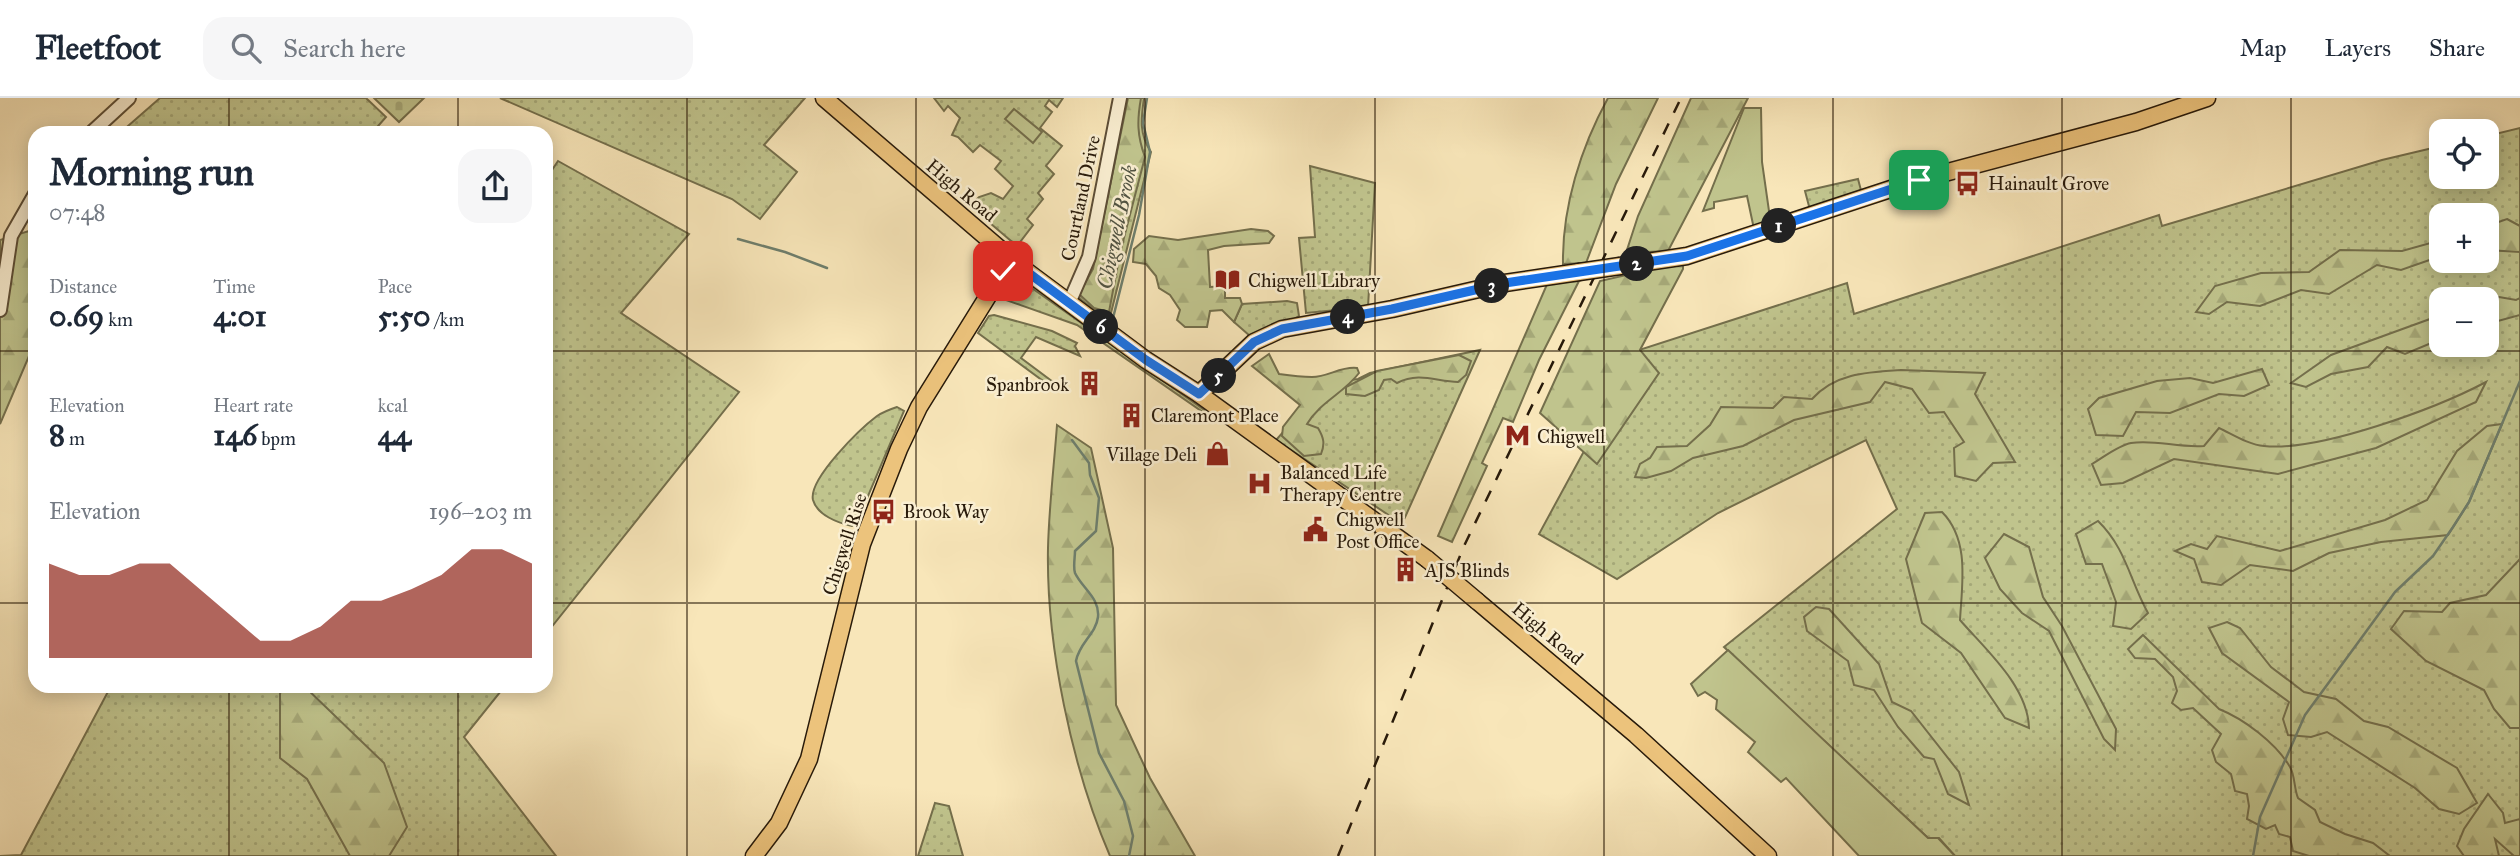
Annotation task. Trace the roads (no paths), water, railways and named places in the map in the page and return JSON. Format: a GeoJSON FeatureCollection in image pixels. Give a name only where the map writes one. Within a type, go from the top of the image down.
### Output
{"type":"FeatureCollection","features":[{"type":"Feature","properties":{"kind":"main road","name":"High Road"},"geometry":{"type":"LineString","coordinates":[[824,98],[1011,260],[1146,360],[1199,394],[1427,559],[1636,735],[1768,856]]}},
{"type":"Feature","properties":{"kind":"main road"},"geometry":{"type":"LineString","coordinates":[[1199,394],[1254,342],[1282,329],[1392,309],[1505,283],[1687,256],[1919,180],[2136,122],[2207,98]]}},
{"type":"Feature","properties":{"kind":"main road","name":"Chigwell Rise"},"geometry":{"type":"LineString","coordinates":[[754,856],[779,823],[809,759],[862,544],[899,449],[919,407],[1011,260]]}},
{"type":"Feature","properties":{"kind":"street"},"geometry":{"type":"LineString","coordinates":[[99,126],[129,98]]}},
{"type":"Feature","properties":{"kind":"street","name":"Courtland Drive"},"geometry":{"type":"LineString","coordinates":[[1069,303],[1089,257],[1120,98]]}},
{"type":"Feature","properties":{"kind":"street"},"geometry":{"type":"LineString","coordinates":[[0,310],[11,236],[28,206]]}},
{"type":"Feature","properties":{"kind":"waterway","name":"Chigwell Brook"},"geometry":{"type":"LineString","coordinates":[[1112,322],[1139,215],[1150,152],[1143,123],[1147,98]]}},
{"type":"Feature","properties":{"kind":"waterway"},"geometry":{"type":"LineString","coordinates":[[738,239],[785,252],[827,268]]}},
{"type":"Feature","properties":{"kind":"waterway"},"geometry":{"type":"LineString","coordinates":[[2253,856],[2260,817],[2305,715],[2395,592],[2433,556],[2453,527],[2469,502],[2520,381]]}},
{"type":"Feature","properties":{"kind":"waterway","name":"Chigwell Brook"},"geometry":{"type":"LineString","coordinates":[[1072,440],[1089,463],[1090,475],[1099,498],[1096,531],[1075,551],[1075,573],[1098,610],[1097,623],[1080,649],[1076,661],[1099,753],[1124,801],[1133,836],[1129,856]]}},
{"type":"Feature","properties":{"kind":"railway"},"geometry":{"type":"LineString","coordinates":[[1338,856],[1464,546],[1681,98]]}},
{"type":"Feature","properties":{"kind":"place","name":"Hainault Grove"},"geometry":{"type":"Point","coordinates":[1968,183]}},
{"type":"Feature","properties":{"kind":"place","name":"Chigwell Library"},"geometry":{"type":"Point","coordinates":[1228,280]}},
{"type":"Feature","properties":{"kind":"place","name":"Spanbrook"},"geometry":{"type":"Point","coordinates":[1089,384]}},
{"type":"Feature","properties":{"kind":"place","name":"Claremont Place"},"geometry":{"type":"Point","coordinates":[1131,415]}},
{"type":"Feature","properties":{"kind":"place","name":"Chigwell"},"geometry":{"type":"Point","coordinates":[1517,436]}},
{"type":"Feature","properties":{"kind":"place","name":"Village Deli"},"geometry":{"type":"Point","coordinates":[1217,454]}},
{"type":"Feature","properties":{"kind":"place","name":"Balanced Life Therapy Centre"},"geometry":{"type":"Point","coordinates":[1260,483]}},
{"type":"Feature","properties":{"kind":"place","name":"Brook Way"},"geometry":{"type":"Point","coordinates":[883,511]}},
{"type":"Feature","properties":{"kind":"place","name":"Chigwell Post Office"},"geometry":{"type":"Point","coordinates":[1316,530]}},
{"type":"Feature","properties":{"kind":"place","name":"AJS Blinds"},"geometry":{"type":"Point","coordinates":[1405,570]}}]}
